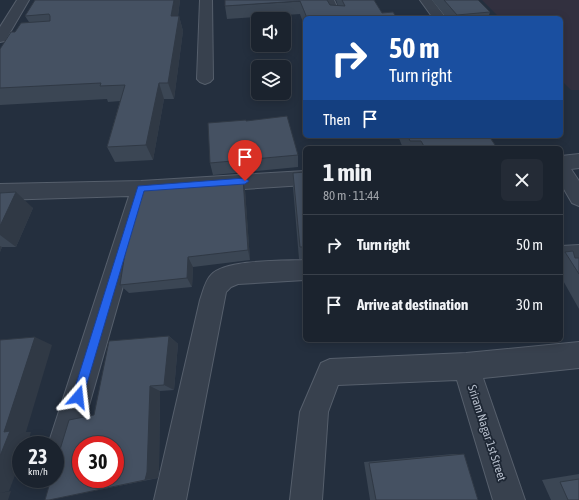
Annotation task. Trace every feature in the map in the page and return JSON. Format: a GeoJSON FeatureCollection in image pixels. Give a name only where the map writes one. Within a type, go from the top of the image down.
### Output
{"type":"FeatureCollection","features":[{"type":"Feature","properties":{"kind":"street"},"geometry":{"type":"LineString","coordinates":[[0,38],[23,0]]}},
{"type":"Feature","properties":{"kind":"street"},"geometry":{"type":"LineString","coordinates":[[205,79],[206,0]]}},
{"type":"Feature","properties":{"kind":"street"},"geometry":{"type":"LineString","coordinates":[[328,0],[335,16]]}},
{"type":"Feature","properties":{"kind":"street"},"geometry":{"type":"LineString","coordinates":[[426,0],[438,16]]}},
{"type":"Feature","properties":{"kind":"street"},"geometry":{"type":"LineString","coordinates":[[563,163],[579,162]]}},
{"type":"Feature","properties":{"kind":"street"},"geometry":{"type":"LineString","coordinates":[[563,171],[579,198]]}},
{"type":"Feature","properties":{"kind":"street"},"geometry":{"type":"LineString","coordinates":[[0,192],[140,188],[303,178]]}},
{"type":"Feature","properties":{"kind":"street"},"geometry":{"type":"LineString","coordinates":[[64,442],[140,188]]}},
{"type":"Feature","properties":{"kind":"street"},"geometry":{"type":"LineString","coordinates":[[563,256],[579,255]]}},
{"type":"Feature","properties":{"kind":"street"},"geometry":{"type":"LineString","coordinates":[[170,500],[212,300],[219,281],[227,276],[238,274],[303,270]]}},
{"type":"Feature","properties":{"kind":"street"},"geometry":{"type":"LineString","coordinates":[[306,500],[314,412],[330,372],[466,366],[579,355]]}},
{"type":"Feature","properties":{"kind":"street","name":"Sriram Nagar 1st Street"},"geometry":{"type":"LineString","coordinates":[[466,366],[509,500]]}},
{"type":"Feature","properties":{"kind":"street"},"geometry":{"type":"LineString","coordinates":[[47,500],[50,488]]}},
{"type":"Feature","properties":{"kind":"shaded area"},"geometry":{"type":"Polygon","coordinates":[[[482,0],[579,0],[579,90],[571,90],[563,82],[563,16],[498,16],[482,0]]]}},
{"type":"Feature","properties":{"kind":"building"},"geometry":{"type":"Polygon","coordinates":[[[35,0],[174,0],[171,16],[179,16],[168,83],[159,83],[146,145],[107,147],[125,85],[100,86],[101,83],[0,88],[0,49],[11,32],[15,32],[21,23],[50,21],[49,14],[25,16],[35,0]]]}},
{"type":"Feature","properties":{"kind":"building"},"geometry":{"type":"Polygon","coordinates":[[[225,0],[327,0],[330,5],[345,6],[342,0],[374,0],[382,13],[393,12],[396,16],[306,16],[300,1],[225,6],[225,0]]]}},
{"type":"Feature","properties":{"kind":"building"},"geometry":{"type":"Polygon","coordinates":[[[444,0],[478,0],[490,12],[457,15],[444,0]]]}},
{"type":"Feature","properties":{"kind":"building"},"geometry":{"type":"Polygon","coordinates":[[[287,116],[298,155],[210,163],[208,123],[246,121],[287,116]]]}},
{"type":"Feature","properties":{"kind":"building"},"geometry":{"type":"Polygon","coordinates":[[[409,138],[490,138],[496,146],[424,146],[421,141],[410,141],[409,138]]]}},
{"type":"Feature","properties":{"kind":"building"},"geometry":{"type":"Polygon","coordinates":[[[303,172],[303,247],[300,247],[293,173],[303,172]]]}},
{"type":"Feature","properties":{"kind":"building"},"geometry":{"type":"Polygon","coordinates":[[[243,179],[248,250],[188,257],[187,278],[120,285],[127,240],[144,186],[211,184],[211,181],[243,179]]]}},
{"type":"Feature","properties":{"kind":"building"},"geometry":{"type":"Polygon","coordinates":[[[16,192],[0,226],[0,193],[16,192]]]}},
{"type":"Feature","properties":{"kind":"building"},"geometry":{"type":"Polygon","coordinates":[[[573,251],[575,258],[579,258],[579,274],[565,252],[573,251]]]}},
{"type":"Feature","properties":{"kind":"building"},"geometry":{"type":"Polygon","coordinates":[[[169,336],[164,385],[150,386],[147,472],[145,480],[124,484],[124,436],[72,436],[72,488],[107,488],[45,500],[48,488],[64,488],[64,436],[69,420],[94,415],[109,341],[169,336]]]}},
{"type":"Feature","properties":{"kind":"building"},"geometry":{"type":"Polygon","coordinates":[[[35,337],[4,432],[10,431],[0,456],[0,340],[35,337]]]}},
{"type":"Feature","properties":{"kind":"building"},"geometry":{"type":"Polygon","coordinates":[[[464,454],[478,500],[376,500],[369,463],[464,454]]]}},
{"type":"Feature","properties":{"kind":"building"},"geometry":{"type":"Polygon","coordinates":[[[579,479],[579,500],[568,500],[560,482],[579,479]]]}},
{"type":"Feature","properties":{"kind":"route"},"geometry":{"type":"LineString","coordinates":[[78,397],[140,188],[245,181]]}}]}
